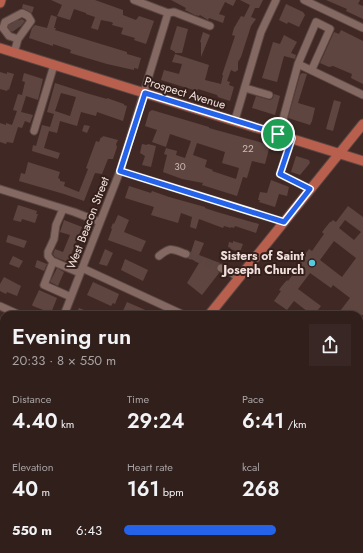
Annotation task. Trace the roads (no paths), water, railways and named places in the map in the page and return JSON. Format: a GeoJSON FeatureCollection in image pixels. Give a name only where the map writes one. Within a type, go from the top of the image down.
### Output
{"type":"FeatureCollection","features":[{"type":"Feature","properties":{"kind":"main road","name":"Prospect Avenue"},"geometry":{"type":"LineString","coordinates":[[0,48],[363,161]]}},
{"type":"Feature","properties":{"kind":"main road"},"geometry":{"type":"LineString","coordinates":[[212,311],[363,124]]}},
{"type":"Feature","properties":{"kind":"street"},"geometry":{"type":"LineString","coordinates":[[134,0],[168,13],[174,12],[210,26]]}},
{"type":"Feature","properties":{"kind":"street"},"geometry":{"type":"LineString","coordinates":[[235,120],[261,32],[276,0]]}},
{"type":"Feature","properties":{"kind":"street"},"geometry":{"type":"LineString","coordinates":[[304,0],[363,28]]}},
{"type":"Feature","properties":{"kind":"street"},"geometry":{"type":"LineString","coordinates":[[14,53],[18,40],[21,30],[31,21],[28,16],[22,13],[13,19],[4,22],[3,28],[9,36],[18,40]]}},
{"type":"Feature","properties":{"kind":"street","name":"West Beacon Street"},"geometry":{"type":"LineString","coordinates":[[66,311],[120,171],[145,93],[168,13]]}},
{"type":"Feature","properties":{"kind":"street"},"geometry":{"type":"LineString","coordinates":[[278,134],[298,64],[316,22],[330,29],[312,69]]}},
{"type":"Feature","properties":{"kind":"street"},"geometry":{"type":"LineString","coordinates":[[13,32],[18,40]]}},
{"type":"Feature","properties":{"kind":"street"},"geometry":{"type":"LineString","coordinates":[[298,64],[312,69],[363,95]]}},
{"type":"Feature","properties":{"kind":"street"},"geometry":{"type":"LineString","coordinates":[[34,131],[54,65]]}},
{"type":"Feature","properties":{"kind":"street"},"geometry":{"type":"LineString","coordinates":[[245,88],[269,95]]}},
{"type":"Feature","properties":{"kind":"street"},"geometry":{"type":"LineString","coordinates":[[292,138],[280,174],[310,189]]}},
{"type":"Feature","properties":{"kind":"street"},"geometry":{"type":"LineString","coordinates":[[120,171],[284,222]]}},
{"type":"Feature","properties":{"kind":"street"},"geometry":{"type":"LineString","coordinates":[[0,189],[100,222]]}},
{"type":"Feature","properties":{"kind":"street"},"geometry":{"type":"LineString","coordinates":[[62,209],[56,225],[54,239],[48,252],[49,259],[53,262],[81,271],[175,311]]}},
{"type":"Feature","properties":{"kind":"street"},"geometry":{"type":"LineString","coordinates":[[159,256],[167,249],[186,254]]}},
{"type":"Feature","properties":{"kind":"street"},"geometry":{"type":"LineString","coordinates":[[53,262],[44,285],[71,297]]}},
{"type":"Feature","properties":{"kind":"street"},"geometry":{"type":"LineString","coordinates":[[221,268],[231,272],[238,278]]}},
{"type":"Feature","properties":{"kind":"street"},"geometry":{"type":"LineString","coordinates":[[0,306],[11,311]]}},
{"type":"Feature","properties":{"kind":"tunnel"},"geometry":{"type":"LineString","coordinates":[[15,21],[19,28]]}},
{"type":"Feature","properties":{"kind":"tunnel"},"geometry":{"type":"LineString","coordinates":[[7,25],[13,32]]}},
{"type":"Feature","properties":{"kind":"tunnel"},"geometry":{"type":"LineString","coordinates":[[186,254],[221,268]]}},
{"type":"Feature","properties":{"kind":"place","name":"Sisters of Saint Joseph Church"},"geometry":{"type":"Point","coordinates":[312,263]}}]}
